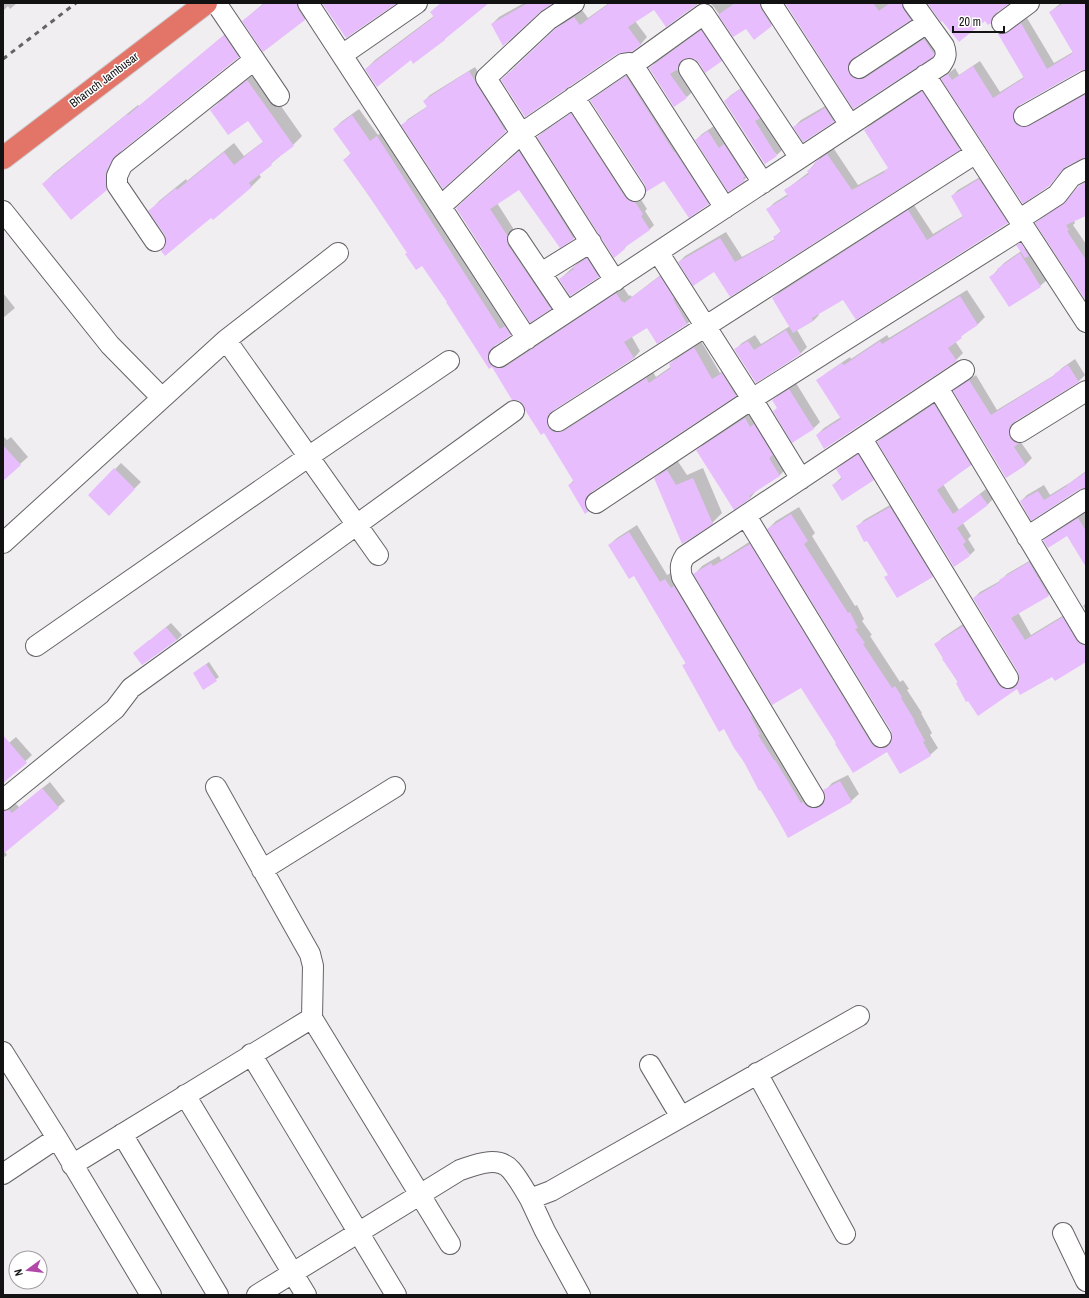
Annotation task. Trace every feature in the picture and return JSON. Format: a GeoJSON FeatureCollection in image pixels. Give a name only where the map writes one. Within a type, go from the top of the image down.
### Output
{"type":"FeatureCollection","features":[{"type":"Feature","properties":{"kind":"highway","name":"Bharuch Jambusar"},"geometry":{"type":"LineString","coordinates":[[3,158],[206,3]]}},
{"type":"Feature","properties":{"kind":"street"},"geometry":{"type":"LineString","coordinates":[[216,3],[279,96]]}},
{"type":"Feature","properties":{"kind":"street"},"geometry":{"type":"LineString","coordinates":[[308,3],[527,339]]}},
{"type":"Feature","properties":{"kind":"street"},"geometry":{"type":"LineString","coordinates":[[342,55],[417,3]]}},
{"type":"Feature","properties":{"kind":"street"},"geometry":{"type":"LineString","coordinates":[[574,3],[548,20],[486,78],[615,281]]}},
{"type":"Feature","properties":{"kind":"street"},"geometry":{"type":"LineString","coordinates":[[771,3],[850,125]]}},
{"type":"Feature","properties":{"kind":"street"},"geometry":{"type":"LineString","coordinates":[[499,357],[941,65],[946,59],[944,46],[913,3]]}},
{"type":"Feature","properties":{"kind":"street"},"geometry":{"type":"LineString","coordinates":[[1002,23],[1029,3]]}},
{"type":"Feature","properties":{"kind":"street"},"geometry":{"type":"LineString","coordinates":[[633,65],[704,14],[800,158]]}},
{"type":"Feature","properties":{"kind":"street"},"geometry":{"type":"LineString","coordinates":[[859,68],[927,23]]}},
{"type":"Feature","properties":{"kind":"street"},"geometry":{"type":"LineString","coordinates":[[155,241],[117,186],[117,176],[122,165],[254,60]]}},
{"type":"Feature","properties":{"kind":"street"},"geometry":{"type":"LineString","coordinates":[[441,206],[522,133],[623,64],[630,63],[633,65],[725,208]]}},
{"type":"Feature","properties":{"kind":"street"},"geometry":{"type":"LineString","coordinates":[[689,69],[763,183]]}},
{"type":"Feature","properties":{"kind":"street"},"geometry":{"type":"LineString","coordinates":[[925,75],[1086,322]]}},
{"type":"Feature","properties":{"kind":"street"},"geometry":{"type":"LineString","coordinates":[[1024,116],[1086,81]]}},
{"type":"Feature","properties":{"kind":"street"},"geometry":{"type":"LineString","coordinates":[[574,97],[635,191]]}},
{"type":"Feature","properties":{"kind":"street"},"geometry":{"type":"LineString","coordinates":[[558,421],[976,153]]}},
{"type":"Feature","properties":{"kind":"street"},"geometry":{"type":"LineString","coordinates":[[596,503],[752,398],[1022,223],[1057,195],[1072,177],[1086,169]]}},
{"type":"Feature","properties":{"kind":"street"},"geometry":{"type":"LineString","coordinates":[[3,211],[110,345],[162,398]]}},
{"type":"Feature","properties":{"kind":"street"},"geometry":{"type":"LineString","coordinates":[[518,238],[567,312]]}},
{"type":"Feature","properties":{"kind":"street"},"geometry":{"type":"LineString","coordinates":[[541,273],[590,242]]}},
{"type":"Feature","properties":{"kind":"street"},"geometry":{"type":"LineString","coordinates":[[658,252],[752,398],[801,479]]}},
{"type":"Feature","properties":{"kind":"street"},"geometry":{"type":"LineString","coordinates":[[3,543],[226,340],[338,253]]}},
{"type":"Feature","properties":{"kind":"street"},"geometry":{"type":"LineString","coordinates":[[226,340],[378,555]]}},
{"type":"Feature","properties":{"kind":"street"},"geometry":{"type":"LineString","coordinates":[[36,646],[449,361]]}},
{"type":"Feature","properties":{"kind":"street"},"geometry":{"type":"LineString","coordinates":[[814,797],[682,577],[680,563],[685,556],[964,370]]}},
{"type":"Feature","properties":{"kind":"street"},"geometry":{"type":"LineString","coordinates":[[938,388],[1086,634]]}},
{"type":"Feature","properties":{"kind":"street"},"geometry":{"type":"LineString","coordinates":[[1020,432],[1086,391]]}},
{"type":"Feature","properties":{"kind":"street"},"geometry":{"type":"LineString","coordinates":[[3,800],[115,710],[131,688],[514,411]]}},
{"type":"Feature","properties":{"kind":"street"},"geometry":{"type":"LineString","coordinates":[[862,439],[1008,678]]}},
{"type":"Feature","properties":{"kind":"street"},"geometry":{"type":"LineString","coordinates":[[1027,537],[1086,499]]}},
{"type":"Feature","properties":{"kind":"street"},"geometry":{"type":"LineString","coordinates":[[746,516],[881,737]]}},
{"type":"Feature","properties":{"kind":"street"},"geometry":{"type":"LineString","coordinates":[[216,787],[310,954],[313,966],[312,1018],[450,1244]]}},
{"type":"Feature","properties":{"kind":"street"},"geometry":{"type":"LineString","coordinates":[[262,870],[395,787]]}},
{"type":"Feature","properties":{"kind":"street"},"geometry":{"type":"LineString","coordinates":[[530,1199],[569,1182],[680,1117],[859,1016]]}},
{"type":"Feature","properties":{"kind":"street"},"geometry":{"type":"LineString","coordinates":[[72,1165],[312,1018]]}},
{"type":"Feature","properties":{"kind":"street"},"geometry":{"type":"LineString","coordinates":[[3,1052],[57,1138],[150,1295]]}},
{"type":"Feature","properties":{"kind":"street"},"geometry":{"type":"LineString","coordinates":[[251,1054],[396,1295]]}},
{"type":"Feature","properties":{"kind":"street"},"geometry":{"type":"LineString","coordinates":[[650,1065],[680,1117]]}},
{"type":"Feature","properties":{"kind":"street"},"geometry":{"type":"LineString","coordinates":[[757,1073],[846,1234]]}},
{"type":"Feature","properties":{"kind":"street"},"geometry":{"type":"LineString","coordinates":[[185,1095],[306,1295]]}},
{"type":"Feature","properties":{"kind":"street"},"geometry":{"type":"LineString","coordinates":[[122,1134],[218,1295]]}},
{"type":"Feature","properties":{"kind":"street"},"geometry":{"type":"LineString","coordinates":[[3,1174],[57,1138]]}},
{"type":"Feature","properties":{"kind":"street"},"geometry":{"type":"LineString","coordinates":[[257,1295],[460,1170],[482,1163],[497,1162],[510,1168],[530,1199],[545,1231],[580,1295]]}},
{"type":"Feature","properties":{"kind":"street"},"geometry":{"type":"LineString","coordinates":[[1062,1233],[1086,1281]]}},
{"type":"Feature","properties":{"kind":"building"},"geometry":{"type":"Polygon","coordinates":[[[265,3],[297,3],[298,9],[305,20],[263,52],[242,21],[265,3]]]}},
{"type":"Feature","properties":{"kind":"building"},"geometry":{"type":"Polygon","coordinates":[[[322,3],[397,3],[346,38],[322,3]]]}},
{"type":"Feature","properties":{"kind":"building"},"geometry":{"type":"Polygon","coordinates":[[[441,3],[489,3],[445,40],[413,64],[411,60],[377,87],[365,69],[434,17],[430,12],[441,3]]]}},
{"type":"Feature","properties":{"kind":"building"},"geometry":{"type":"Polygon","coordinates":[[[528,3],[553,3],[540,12],[503,46],[491,24],[528,3]]]}},
{"type":"Feature","properties":{"kind":"building"},"geometry":{"type":"Polygon","coordinates":[[[610,3],[695,3],[696,5],[666,27],[654,10],[628,27],[641,45],[631,52],[617,54],[525,117],[501,80],[516,68],[515,67],[555,29],[574,17],[580,25],[610,3]]]}},
{"type":"Feature","properties":{"kind":"building"},"geometry":{"type":"Polygon","coordinates":[[[735,3],[760,3],[761,9],[772,26],[754,40],[746,29],[733,37],[718,15],[735,3]]]}},
{"type":"Feature","properties":{"kind":"building"},"geometry":{"type":"Polygon","coordinates":[[[785,3],[873,3],[879,11],[890,3],[902,3],[904,10],[911,20],[852,59],[849,63],[848,69],[850,75],[854,78],[865,78],[924,39],[934,54],[933,57],[853,109],[785,3]]]}},
{"type":"Feature","properties":{"kind":"building"},"geometry":{"type":"Polygon","coordinates":[[[927,3],[1009,4],[995,14],[991,23],[988,25],[985,21],[959,42],[942,21],[941,22],[927,3]]]}},
{"type":"Feature","properties":{"kind":"building"},"geometry":{"type":"Polygon","coordinates":[[[1064,3],[1086,3],[1086,70],[1080,71],[1018,106],[1014,111],[1013,116],[1014,122],[1019,126],[1029,126],[1086,94],[1086,158],[1065,167],[1049,186],[1023,204],[941,79],[948,74],[952,80],[973,66],[993,98],[1024,78],[998,34],[1008,32],[1021,23],[1047,69],[1073,53],[1049,12],[1064,3]]]}},
{"type":"Feature","properties":{"kind":"building"},"geometry":{"type":"Polygon","coordinates":[[[701,30],[722,61],[705,73],[695,59],[688,58],[682,60],[679,63],[678,69],[670,74],[687,98],[674,107],[649,68],[701,30]]]}},
{"type":"Feature","properties":{"kind":"building"},"geometry":{"type":"Polygon","coordinates":[[[224,35],[239,57],[115,156],[106,172],[107,190],[71,220],[42,184],[224,35]]]}},
{"type":"Feature","properties":{"kind":"building"},"geometry":{"type":"Polygon","coordinates":[[[469,71],[506,132],[443,189],[401,125],[427,107],[423,101],[469,71]]]}},
{"type":"Feature","properties":{"kind":"building"},"geometry":{"type":"Polygon","coordinates":[[[626,76],[709,204],[689,218],[664,181],[646,192],[645,185],[590,100],[626,76]]]}},
{"type":"Feature","properties":{"kind":"building"},"geometry":{"type":"Polygon","coordinates":[[[247,80],[294,146],[271,163],[272,165],[249,183],[252,187],[213,220],[211,218],[165,256],[161,251],[165,246],[165,235],[148,211],[224,152],[234,165],[263,142],[248,121],[228,135],[210,110],[247,80]]]}},
{"type":"Feature","properties":{"kind":"building"},"geometry":{"type":"Polygon","coordinates":[[[740,89],[760,118],[755,121],[777,156],[765,164],[724,101],[740,89]]]}},
{"type":"Feature","properties":{"kind":"building"},"geometry":{"type":"Polygon","coordinates":[[[922,91],[960,150],[730,297],[714,272],[693,286],[678,262],[720,238],[735,262],[775,240],[773,237],[781,232],[766,209],[788,196],[784,190],[809,174],[807,171],[815,165],[814,163],[827,154],[852,190],[885,172],[884,171],[888,168],[864,130],[922,91]]]}},
{"type":"Feature","properties":{"kind":"building"},"geometry":{"type":"Polygon","coordinates":[[[825,108],[834,122],[803,142],[793,127],[825,108]]]}},
{"type":"Feature","properties":{"kind":"building"},"geometry":{"type":"Polygon","coordinates":[[[571,113],[625,197],[630,201],[635,202],[643,214],[641,216],[650,230],[624,248],[625,249],[614,258],[537,137],[571,113]]]}},
{"type":"Feature","properties":{"kind":"building"},"geometry":{"type":"Polygon","coordinates":[[[352,115],[370,141],[377,136],[500,329],[505,326],[511,335],[493,347],[489,352],[489,363],[494,367],[505,367],[616,293],[624,303],[660,276],[674,298],[673,299],[687,324],[657,344],[647,328],[624,342],[634,358],[551,412],[548,416],[547,422],[552,431],[564,431],[646,378],[649,383],[671,368],[669,364],[694,347],[712,379],[722,373],[736,396],[590,493],[586,498],[585,503],[586,509],[589,511],[585,514],[568,485],[574,482],[544,433],[541,435],[525,410],[523,404],[518,400],[512,400],[492,367],[489,369],[447,302],[422,266],[416,270],[405,254],[407,253],[343,160],[351,154],[333,129],[352,115]]]}},
{"type":"Feature","properties":{"kind":"building"},"geometry":{"type":"Polygon","coordinates":[[[708,131],[719,148],[724,144],[745,177],[743,178],[745,181],[728,192],[695,140],[708,131]]]}},
{"type":"Feature","properties":{"kind":"building"},"geometry":{"type":"Polygon","coordinates":[[[519,151],[574,239],[560,248],[519,190],[490,209],[507,235],[508,245],[551,309],[530,323],[456,208],[519,151]]]}},
{"type":"Feature","properties":{"kind":"building"},"geometry":{"type":"Polygon","coordinates":[[[979,179],[1008,223],[856,320],[843,300],[812,318],[813,321],[793,333],[772,298],[908,210],[927,240],[963,217],[951,196],[979,179]]]}},
{"type":"Feature","properties":{"kind":"building"},"geometry":{"type":"Polygon","coordinates":[[[1086,182],[1086,216],[1066,225],[1069,230],[1067,231],[1086,260],[1086,301],[1035,223],[1063,204],[1079,186],[1086,182]]]}},
{"type":"Feature","properties":{"kind":"building"},"geometry":{"type":"Polygon","coordinates":[[[1021,243],[1029,256],[1025,258],[1016,245],[1021,243]]]}},
{"type":"Feature","properties":{"kind":"building"},"geometry":{"type":"Polygon","coordinates":[[[1020,253],[1041,287],[1009,307],[989,277],[998,271],[997,269],[1020,253]]]}},
{"type":"Feature","properties":{"kind":"building"},"geometry":{"type":"Polygon","coordinates":[[[587,258],[599,277],[570,296],[559,279],[587,258]]]}},
{"type":"Feature","properties":{"kind":"building"},"geometry":{"type":"Polygon","coordinates":[[[960,296],[978,325],[961,336],[962,338],[948,348],[957,361],[824,449],[816,435],[841,419],[816,380],[842,363],[844,365],[880,341],[882,344],[960,296]]]}},
{"type":"Feature","properties":{"kind":"building"},"geometry":{"type":"Polygon","coordinates":[[[786,330],[801,354],[756,383],[734,349],[748,341],[754,350],[786,330]]]}},
{"type":"Feature","properties":{"kind":"building"},"geometry":{"type":"Polygon","coordinates":[[[1068,365],[1079,382],[1014,422],[1010,426],[1010,438],[1014,442],[1019,443],[1014,447],[1026,465],[1006,478],[953,391],[969,380],[991,415],[1055,375],[1054,374],[1068,365]]]}},
{"type":"Feature","properties":{"kind":"building"},"geometry":{"type":"Polygon","coordinates":[[[789,389],[814,429],[792,443],[773,411],[777,408],[772,400],[789,389]]]}},
{"type":"Feature","properties":{"kind":"building"},"geometry":{"type":"Polygon","coordinates":[[[934,404],[971,465],[937,490],[953,514],[980,494],[988,505],[957,528],[966,542],[963,544],[970,556],[954,567],[877,442],[934,404]]]}},
{"type":"Feature","properties":{"kind":"building"},"geometry":{"type":"Polygon","coordinates":[[[745,418],[750,427],[754,424],[773,455],[769,458],[780,476],[749,496],[751,498],[734,510],[696,450],[745,418]]]}},
{"type":"Feature","properties":{"kind":"building"},"geometry":{"type":"Polygon","coordinates":[[[3,445],[21,465],[3,481],[3,445]]]}},
{"type":"Feature","properties":{"kind":"building"},"geometry":{"type":"Polygon","coordinates":[[[858,454],[874,480],[842,501],[832,485],[842,479],[836,469],[858,454]]]}},
{"type":"Feature","properties":{"kind":"building"},"geometry":{"type":"Polygon","coordinates":[[[114,468],[135,489],[109,516],[88,495],[114,468]]]}},
{"type":"Feature","properties":{"kind":"building"},"geometry":{"type":"Polygon","coordinates":[[[667,470],[676,485],[693,478],[713,524],[682,544],[654,478],[667,470]]]}},
{"type":"Feature","properties":{"kind":"building"},"geometry":{"type":"Polygon","coordinates":[[[1086,472],[1086,488],[1080,489],[1031,521],[1020,501],[1038,491],[1044,500],[1086,472]]]}},
{"type":"Feature","properties":{"kind":"building"},"geometry":{"type":"Polygon","coordinates":[[[890,507],[933,577],[897,598],[884,577],[888,575],[867,541],[864,542],[856,526],[890,507]]]}},
{"type":"Feature","properties":{"kind":"building"},"geometry":{"type":"Polygon","coordinates":[[[791,514],[808,541],[804,544],[848,613],[850,612],[858,628],[855,629],[865,643],[863,644],[892,688],[895,686],[925,741],[923,742],[931,756],[900,774],[887,752],[853,773],[801,688],[772,705],[693,574],[711,563],[713,566],[750,544],[871,743],[875,747],[887,747],[891,742],[891,731],[767,529],[791,514]]]}},
{"type":"Feature","properties":{"kind":"building"},"geometry":{"type":"Polygon","coordinates":[[[1078,518],[1086,531],[1086,567],[1067,536],[1048,548],[1043,540],[1078,518]]]}},
{"type":"Feature","properties":{"kind":"building"},"geometry":{"type":"Polygon","coordinates":[[[629,532],[660,582],[665,579],[671,588],[674,586],[752,716],[751,717],[760,734],[758,735],[801,803],[803,802],[808,807],[820,807],[824,803],[825,797],[823,790],[840,781],[852,802],[788,838],[772,809],[760,790],[759,791],[724,729],[719,732],[682,665],[686,664],[634,576],[629,579],[608,545],[629,532]]]}},
{"type":"Feature","properties":{"kind":"building"},"geometry":{"type":"Polygon","coordinates":[[[1029,562],[1049,596],[1011,618],[1025,640],[1063,617],[1076,640],[1081,644],[1086,645],[1086,662],[1055,681],[1052,677],[1020,695],[1017,689],[978,716],[968,701],[966,702],[956,683],[958,682],[942,659],[943,658],[934,644],[963,626],[998,684],[1003,688],[1014,688],[1018,683],[1018,672],[973,598],[1029,562]]]}},
{"type":"Feature","properties":{"kind":"building"},"geometry":{"type":"Polygon","coordinates":[[[166,627],[177,640],[142,665],[133,653],[166,627]]]}},
{"type":"Feature","properties":{"kind":"building"},"geometry":{"type":"Polygon","coordinates":[[[206,664],[217,681],[203,690],[193,673],[206,664]]]}},
{"type":"Feature","properties":{"kind":"building"},"geometry":{"type":"Polygon","coordinates":[[[3,735],[27,763],[3,783],[3,735]]]}},
{"type":"Feature","properties":{"kind":"building"},"geometry":{"type":"Polygon","coordinates":[[[42,788],[59,808],[3,854],[3,811],[9,810],[12,813],[42,788]]]}},
{"type":"Feature","properties":{"kind":"railway"},"geometry":{"type":"LineString","coordinates":[[3,59],[76,3]]}}]}
